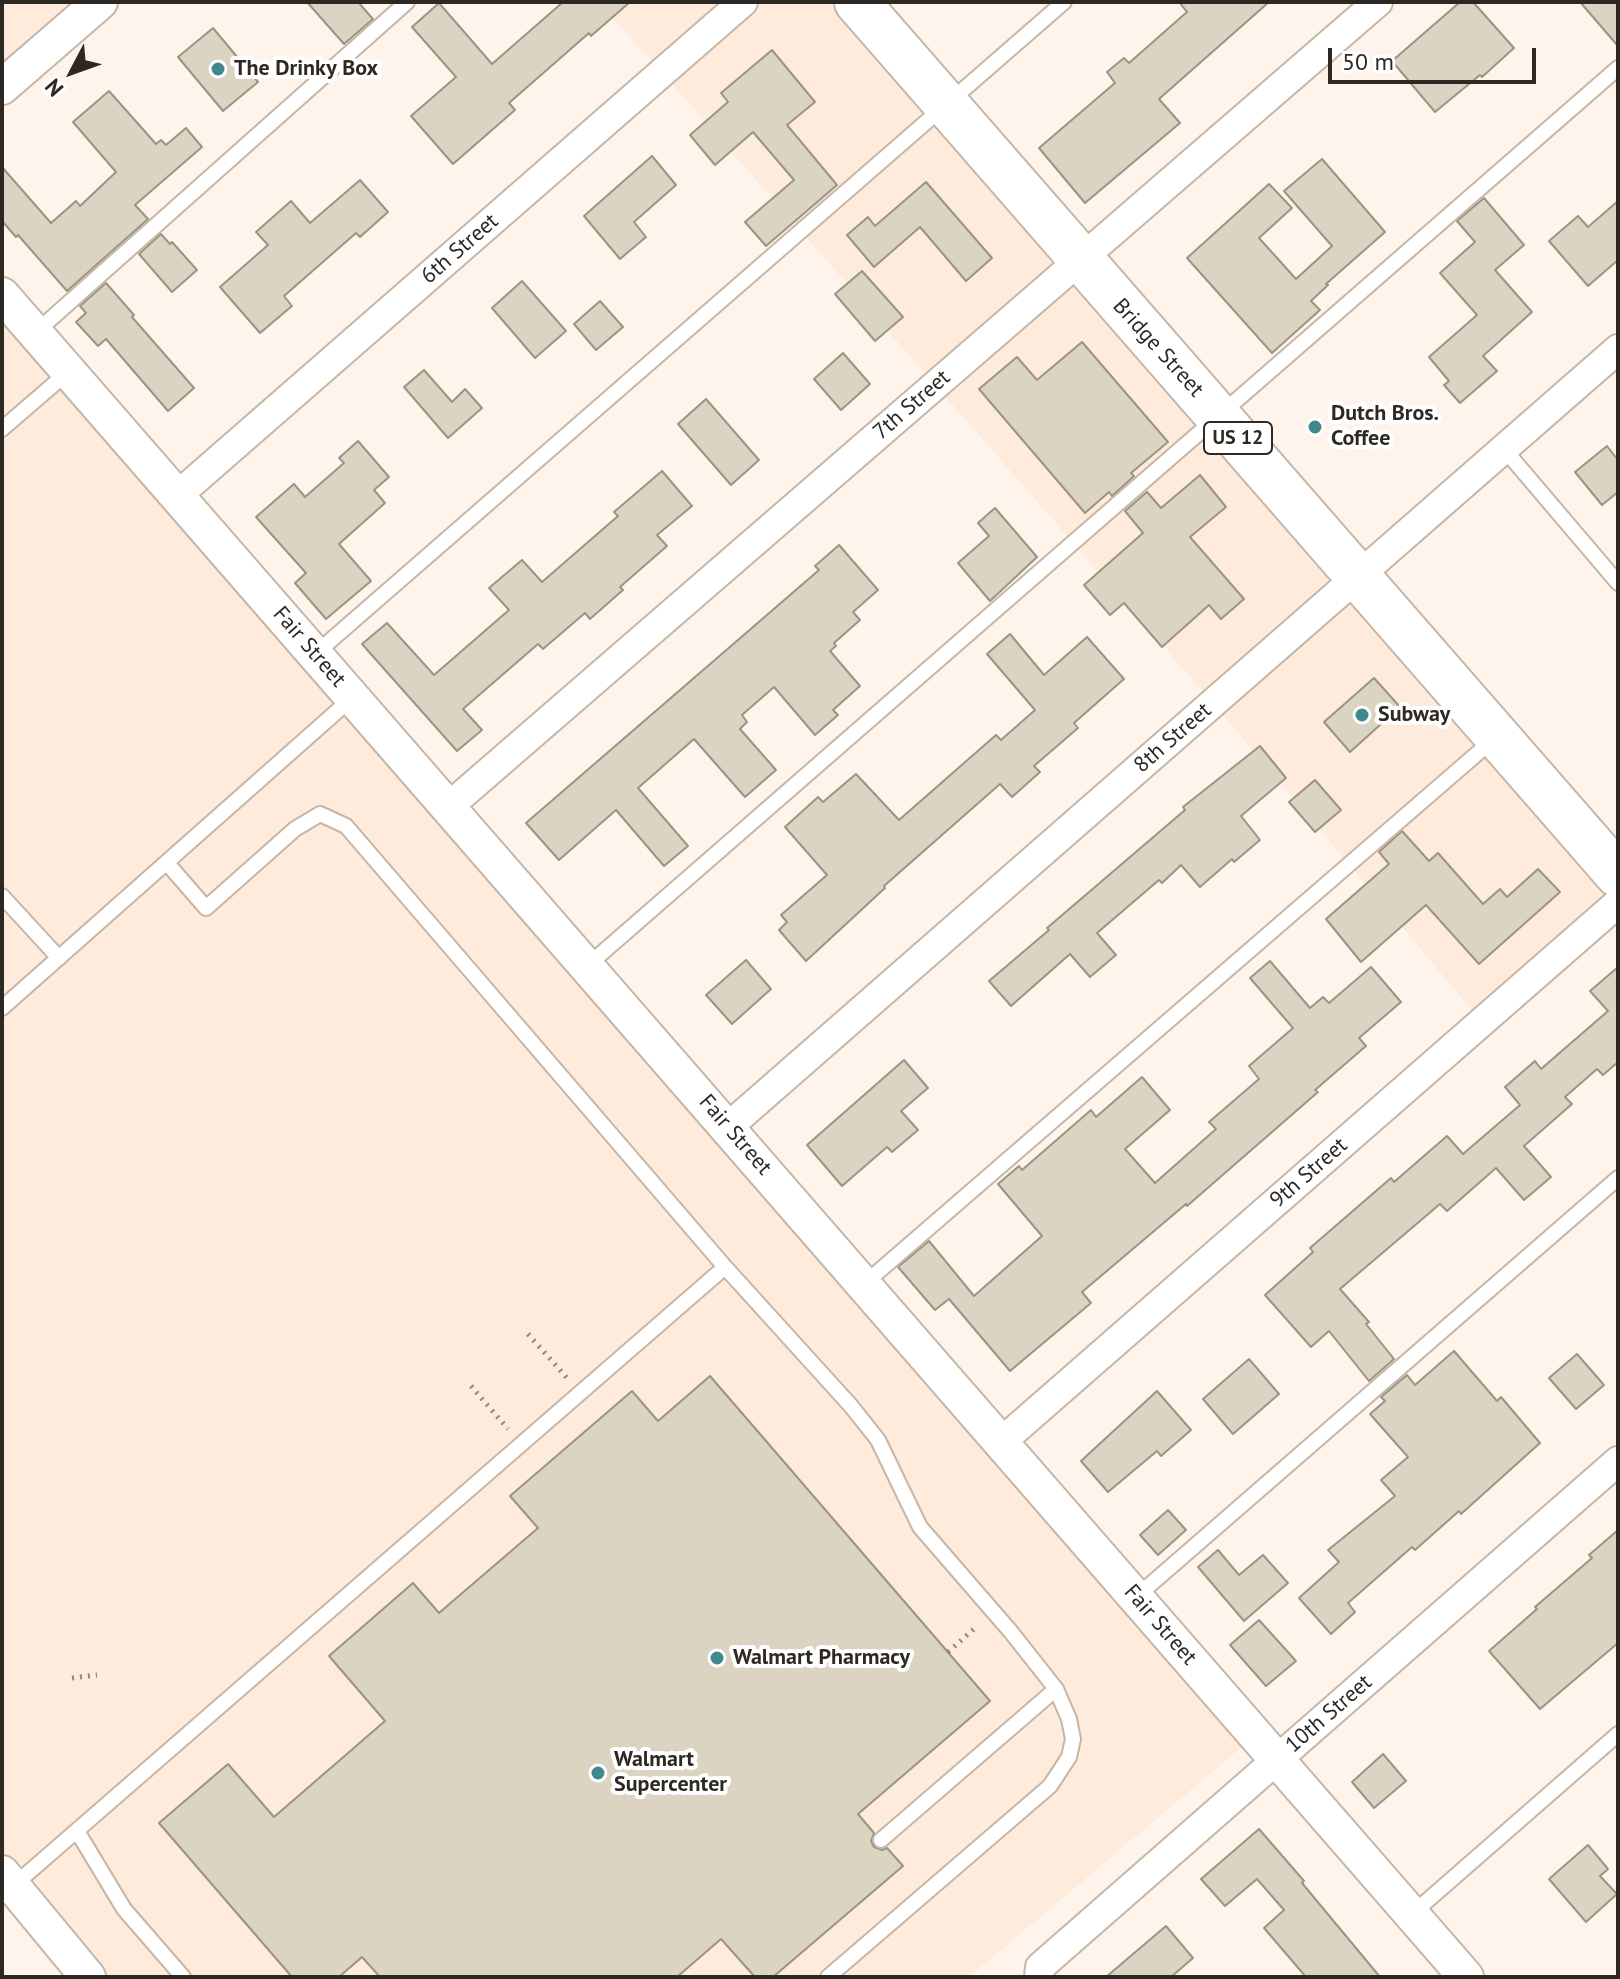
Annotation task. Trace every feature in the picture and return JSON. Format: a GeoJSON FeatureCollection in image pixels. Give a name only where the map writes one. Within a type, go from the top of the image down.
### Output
{"type":"FeatureCollection","features":[{"type":"Feature","properties":{"kind":"highway","name":"Bridge Street"},"geometry":{"type":"LineString","coordinates":[[857,2],[1618,875]]}},
{"type":"Feature","properties":{"kind":"street"},"geometry":{"type":"LineString","coordinates":[[2,87],[100,2]]}},
{"type":"Feature","properties":{"kind":"street","name":"6th Street"},"geometry":{"type":"LineString","coordinates":[[178,495],[743,2]]}},
{"type":"Feature","properties":{"kind":"street","name":"7th Street"},"geometry":{"type":"LineString","coordinates":[[447,808],[1378,2]]}},
{"type":"Feature","properties":{"kind":"street","name":"Fair Street"},"geometry":{"type":"LineString","coordinates":[[2,295],[1466,1977]]}},
{"type":"Feature","properties":{"kind":"street","name":"8th Street"},"geometry":{"type":"LineString","coordinates":[[728,1127],[1618,349]]}},
{"type":"Feature","properties":{"kind":"street","name":"9th Street"},"geometry":{"type":"LineString","coordinates":[[1000,1443],[1618,903]]}},
{"type":"Feature","properties":{"kind":"street","name":"10th Street"},"geometry":{"type":"LineString","coordinates":[[1040,1972],[1618,1461]]}},
{"type":"Feature","properties":{"kind":"street"},"geometry":{"type":"LineString","coordinates":[[8,1880],[88,1977]]}},
{"type":"Feature","properties":{"kind":"lane"},"geometry":{"type":"LineString","coordinates":[[36,332],[407,2]]}},
{"type":"Feature","properties":{"kind":"lane"},"geometry":{"type":"LineString","coordinates":[[315,655],[1064,2]]}},
{"type":"Feature","properties":{"kind":"lane"},"geometry":{"type":"LineString","coordinates":[[587,967],[1618,68]]}},
{"type":"Feature","properties":{"kind":"lane"},"geometry":{"type":"LineString","coordinates":[[2,429],[69,371]]}},
{"type":"Feature","properties":{"kind":"lane"},"geometry":{"type":"LineString","coordinates":[[1504,449],[1618,583]]}},
{"type":"Feature","properties":{"kind":"lane"},"geometry":{"type":"LineString","coordinates":[[2,1008],[352,697]]}},
{"type":"Feature","properties":{"kind":"lane"},"geometry":{"type":"LineString","coordinates":[[864,1284],[1498,736]]}},
{"type":"Feature","properties":{"kind":"lane"},"geometry":{"type":"LineString","coordinates":[[167,863],[206,908],[295,829],[320,814],[346,826],[725,1267],[851,1406],[878,1440],[920,1527],[1056,1689],[1069,1719],[1073,1739],[1069,1757],[1050,1786],[828,1977]]}},
{"type":"Feature","properties":{"kind":"lane"},"geometry":{"type":"LineString","coordinates":[[2,896],[59,958]]}},
{"type":"Feature","properties":{"kind":"lane"},"geometry":{"type":"LineString","coordinates":[[1136,1597],[1618,1178]]}},
{"type":"Feature","properties":{"kind":"lane"},"geometry":{"type":"LineString","coordinates":[[8,1880],[77,1831],[725,1267]]}},
{"type":"Feature","properties":{"kind":"lane"},"geometry":{"type":"LineString","coordinates":[[881,1840],[1056,1689]]}},
{"type":"Feature","properties":{"kind":"lane"},"geometry":{"type":"LineString","coordinates":[[1412,1914],[1618,1734]]}},
{"type":"Feature","properties":{"kind":"lane"},"geometry":{"type":"LineString","coordinates":[[77,1831],[124,1909],[183,1977]]}},
{"type":"Feature","properties":{"kind":"path"},"geometry":{"type":"LineString","coordinates":[[528,1334],[567,1378]]}},
{"type":"Feature","properties":{"kind":"path"},"geometry":{"type":"LineString","coordinates":[[471,1386],[508,1429]]}},
{"type":"Feature","properties":{"kind":"path"},"geometry":{"type":"LineString","coordinates":[[948,1652],[975,1628]]}},
{"type":"Feature","properties":{"kind":"path"},"geometry":{"type":"LineString","coordinates":[[72,1678],[97,1675]]}},
{"type":"Feature","properties":{"kind":"shaded area"},"geometry":{"type":"Polygon","coordinates":[[[2,2],[100,2],[2,87],[2,2]]]}},
{"type":"Feature","properties":{"kind":"shaded area"},"geometry":{"type":"Polygon","coordinates":[[[598,2],[857,2],[1618,903],[1482,1022],[1213,703],[598,2]]]}},
{"type":"Feature","properties":{"kind":"shaded area"},"geometry":{"type":"Polygon","coordinates":[[[2,295],[1256,1735],[969,1977],[88,1977],[2,1873],[2,295]]]}},
{"type":"Feature","properties":{"kind":"building"},"geometry":{"type":"Polygon","coordinates":[[[307,2],[358,2],[373,19],[344,44],[307,2]]]}},
{"type":"Feature","properties":{"kind":"building"},"geometry":{"type":"Polygon","coordinates":[[[563,2],[630,2],[591,36],[589,33],[509,103],[515,110],[453,164],[411,116],[456,77],[412,27],[439,3],[492,64],[563,2]]]}},
{"type":"Feature","properties":{"kind":"building"},"geometry":{"type":"Polygon","coordinates":[[[1179,2],[1269,2],[1159,99],[1180,123],[1085,203],[1039,148],[1115,83],[1107,72],[1124,58],[1129,63],[1187,12],[1179,2]]]}},
{"type":"Feature","properties":{"kind":"building"},"geometry":{"type":"Polygon","coordinates":[[[1460,2],[1473,2],[1514,48],[1435,112],[1392,61],[1460,2]]]}},
{"type":"Feature","properties":{"kind":"building"},"geometry":{"type":"Polygon","coordinates":[[[1580,2],[1618,2],[1618,46],[1580,2]]]}},
{"type":"Feature","properties":{"kind":"building","name":"The Drinky Box"},"geometry":{"type":"Polygon","coordinates":[[[213,28],[258,82],[223,111],[178,57],[213,28]]]}},
{"type":"Feature","properties":{"kind":"building"},"geometry":{"type":"Polygon","coordinates":[[[772,50],[815,102],[787,125],[837,185],[766,246],[745,222],[794,180],[753,132],[715,165],[690,135],[728,102],[721,93],[772,50]]]}},
{"type":"Feature","properties":{"kind":"building"},"geometry":{"type":"Polygon","coordinates":[[[109,91],[156,144],[161,140],[166,145],[186,128],[202,147],[135,205],[148,219],[67,291],[2,221],[2,167],[51,223],[76,201],[80,206],[116,172],[73,122],[109,91]]]}},
{"type":"Feature","properties":{"kind":"building"},"geometry":{"type":"Polygon","coordinates":[[[652,156],[676,185],[634,222],[646,237],[620,259],[584,216],[652,156]]]}},
{"type":"Feature","properties":{"kind":"building"},"geometry":{"type":"Polygon","coordinates":[[[1322,159],[1385,232],[1326,284],[1311,301],[1320,310],[1272,353],[1187,258],[1269,184],[1292,208],[1259,238],[1296,279],[1332,246],[1284,191],[1322,159]]]}},
{"type":"Feature","properties":{"kind":"building"},"geometry":{"type":"Polygon","coordinates":[[[360,180],[388,212],[360,237],[356,233],[284,296],[292,306],[260,333],[220,287],[268,245],[256,232],[291,201],[310,223],[360,180]]]}},
{"type":"Feature","properties":{"kind":"building"},"geometry":{"type":"Polygon","coordinates":[[[926,182],[992,258],[966,281],[920,227],[874,267],[847,235],[868,217],[875,226],[926,182]]]}},
{"type":"Feature","properties":{"kind":"building"},"geometry":{"type":"Polygon","coordinates":[[[1484,198],[1524,245],[1495,270],[1532,312],[1483,356],[1497,371],[1460,403],[1444,385],[1449,381],[1429,357],[1477,315],[1440,273],[1475,242],[1457,221],[1484,198]]]}},
{"type":"Feature","properties":{"kind":"building"},"geometry":{"type":"Polygon","coordinates":[[[1618,201],[1618,260],[1588,286],[1549,241],[1578,216],[1588,227],[1618,201]]]}},
{"type":"Feature","properties":{"kind":"building"},"geometry":{"type":"Polygon","coordinates":[[[161,234],[197,270],[172,292],[139,254],[161,234]]]}},
{"type":"Feature","properties":{"kind":"building"},"geometry":{"type":"Polygon","coordinates":[[[862,271],[903,317],[875,341],[835,294],[862,271]]]}},
{"type":"Feature","properties":{"kind":"building"},"geometry":{"type":"Polygon","coordinates":[[[522,281],[566,331],[535,358],[492,308],[522,281]]]}},
{"type":"Feature","properties":{"kind":"building"},"geometry":{"type":"Polygon","coordinates":[[[106,283],[194,388],[168,411],[106,339],[98,346],[76,322],[86,313],[80,306],[106,283]]]}},
{"type":"Feature","properties":{"kind":"building"},"geometry":{"type":"Polygon","coordinates":[[[600,301],[623,327],[596,350],[574,324],[600,301]]]}},
{"type":"Feature","properties":{"kind":"building"},"geometry":{"type":"Polygon","coordinates":[[[1082,342],[1168,442],[1131,473],[1134,476],[1112,496],[1109,492],[1085,513],[979,389],[1017,357],[1037,380],[1082,342]]]}},
{"type":"Feature","properties":{"kind":"building"},"geometry":{"type":"Polygon","coordinates":[[[843,353],[870,384],[841,410],[814,379],[843,353]]]}},
{"type":"Feature","properties":{"kind":"building"},"geometry":{"type":"Polygon","coordinates":[[[424,370],[452,402],[465,389],[482,408],[448,438],[404,387],[424,370]]]}},
{"type":"Feature","properties":{"kind":"building"},"geometry":{"type":"Polygon","coordinates":[[[706,399],[759,460],[731,485],[678,424],[706,399]]]}},
{"type":"Feature","properties":{"kind":"building"},"geometry":{"type":"Polygon","coordinates":[[[358,441],[389,477],[374,490],[385,503],[339,544],[371,581],[326,619],[295,583],[306,573],[256,517],[294,484],[305,497],[344,463],[339,458],[358,441]]]}},
{"type":"Feature","properties":{"kind":"building"},"geometry":{"type":"Polygon","coordinates":[[[1607,446],[1618,460],[1618,492],[1602,505],[1575,472],[1607,446]]]}},
{"type":"Feature","properties":{"kind":"building"},"geometry":{"type":"Polygon","coordinates":[[[662,471],[692,506],[657,535],[667,546],[620,587],[623,590],[590,619],[585,613],[543,649],[538,644],[463,709],[482,730],[457,751],[362,644],[387,623],[434,675],[509,610],[489,588],[522,560],[542,582],[618,516],[614,512],[662,471]]]}},
{"type":"Feature","properties":{"kind":"building"},"geometry":{"type":"Polygon","coordinates":[[[1200,475],[1226,507],[1190,537],[1244,599],[1221,619],[1209,605],[1162,647],[1124,603],[1110,615],[1084,585],[1143,533],[1125,511],[1147,492],[1161,508],[1200,475]]]}},
{"type":"Feature","properties":{"kind":"building"},"geometry":{"type":"Polygon","coordinates":[[[995,508],[1037,557],[990,601],[958,563],[989,536],[978,523],[995,508]]]}},
{"type":"Feature","properties":{"kind":"building"},"geometry":{"type":"Polygon","coordinates":[[[839,545],[878,590],[853,612],[860,620],[834,643],[836,646],[830,651],[860,686],[833,710],[838,715],[815,735],[774,687],[742,715],[747,722],[740,729],[776,770],[745,797],[694,739],[638,788],[688,846],[664,866],[616,810],[559,860],[526,823],[819,570],[815,566],[839,545]]]}},
{"type":"Feature","properties":{"kind":"building"},"geometry":{"type":"Polygon","coordinates":[[[1010,634],[1044,675],[1087,637],[1124,679],[1074,723],[1078,728],[1034,766],[1040,772],[1012,797],[1000,784],[884,886],[806,961],[779,930],[787,922],[781,915],[827,875],[785,827],[818,797],[823,802],[856,774],[899,820],[996,735],[1001,740],[1035,710],[987,654],[1010,634]]]}},
{"type":"Feature","properties":{"kind":"building","name":"Subway"},"geometry":{"type":"Polygon","coordinates":[[[1374,678],[1400,707],[1350,752],[1324,722],[1374,678]]]}},
{"type":"Feature","properties":{"kind":"building"},"geometry":{"type":"Polygon","coordinates":[[[1260,746],[1286,778],[1241,816],[1260,840],[1200,887],[1181,865],[1097,933],[1116,955],[1090,977],[1070,954],[1011,1006],[989,981],[1185,810],[1183,807],[1260,746]]]}},
{"type":"Feature","properties":{"kind":"building"},"geometry":{"type":"Polygon","coordinates":[[[1315,780],[1341,810],[1315,832],[1289,802],[1315,780]]]}},
{"type":"Feature","properties":{"kind":"building"},"geometry":{"type":"Polygon","coordinates":[[[1402,831],[1429,861],[1438,853],[1483,904],[1500,889],[1507,897],[1538,869],[1560,892],[1479,964],[1426,905],[1361,962],[1326,919],[1389,864],[1379,852],[1402,831]]]}},
{"type":"Feature","properties":{"kind":"building"},"geometry":{"type":"Polygon","coordinates":[[[746,960],[771,989],[732,1024],[706,995],[746,960]]]}},
{"type":"Feature","properties":{"kind":"building"},"geometry":{"type":"Polygon","coordinates":[[[1270,961],[1310,1008],[1323,997],[1329,1003],[1371,967],[1401,1002],[1359,1038],[1366,1046],[1315,1090],[1318,1092],[1082,1292],[1091,1303],[1010,1371],[949,1299],[935,1310],[898,1267],[929,1241],[974,1296],[1042,1236],[998,1184],[1019,1166],[1022,1170],[1091,1110],[1096,1117],[1142,1077],[1170,1110],[1125,1149],[1155,1183],[1216,1129],[1209,1122],[1259,1079],[1249,1066],[1293,1028],[1250,978],[1270,961]]]}},
{"type":"Feature","properties":{"kind":"building"},"geometry":{"type":"Polygon","coordinates":[[[1618,967],[1618,1062],[1603,1075],[1597,1069],[1565,1097],[1572,1104],[1524,1146],[1551,1177],[1524,1200],[1496,1168],[1447,1211],[1440,1204],[1340,1289],[1369,1322],[1366,1324],[1394,1359],[1369,1381],[1329,1331],[1311,1347],[1265,1295],[1313,1252],[1310,1248],[1391,1178],[1394,1182],[1447,1136],[1463,1154],[1520,1105],[1505,1087],[1535,1061],[1541,1069],[1608,1011],[1590,991],[1618,967]]]}},
{"type":"Feature","properties":{"kind":"building"},"geometry":{"type":"Polygon","coordinates":[[[904,1060],[928,1088],[901,1111],[918,1130],[892,1152],[887,1147],[842,1186],[807,1145],[904,1060]]]}},
{"type":"Feature","properties":{"kind":"building"},"geometry":{"type":"Polygon","coordinates":[[[1454,1351],[1497,1401],[1501,1397],[1540,1443],[1461,1514],[1459,1511],[1415,1550],[1412,1547],[1348,1603],[1355,1612],[1331,1634],[1299,1598],[1339,1562],[1328,1550],[1395,1496],[1381,1480],[1408,1457],[1370,1414],[1385,1401],[1381,1397],[1407,1375],[1415,1385],[1454,1351]]]}},
{"type":"Feature","properties":{"kind":"building"},"geometry":{"type":"Polygon","coordinates":[[[1577,1354],[1604,1385],[1576,1409],[1549,1378],[1577,1354]]]}},
{"type":"Feature","properties":{"kind":"building"},"geometry":{"type":"Polygon","coordinates":[[[1249,1359],[1279,1394],[1233,1434],[1203,1399],[1249,1359]]]}},
{"type":"Feature","properties":{"kind":"building"},"geometry":{"type":"Polygon","coordinates":[[[710,1376],[990,1701],[858,1814],[874,1833],[871,1841],[874,1847],[887,1848],[903,1866],[773,1977],[755,1977],[721,1939],[677,1977],[380,1977],[362,1957],[339,1977],[292,1977],[159,1823],[228,1764],[274,1817],[385,1721],[329,1656],[413,1583],[439,1613],[538,1528],[510,1496],[632,1391],[658,1421],[710,1376]]]}},
{"type":"Feature","properties":{"kind":"building"},"geometry":{"type":"Polygon","coordinates":[[[1157,1391],[1191,1430],[1161,1456],[1157,1451],[1108,1492],[1081,1461],[1157,1391]]]}},
{"type":"Feature","properties":{"kind":"building"},"geometry":{"type":"Polygon","coordinates":[[[1168,1510],[1186,1530],[1158,1555],[1140,1535],[1168,1510]]]}},
{"type":"Feature","properties":{"kind":"building"},"geometry":{"type":"Polygon","coordinates":[[[1618,1530],[1618,1643],[1540,1709],[1489,1651],[1592,1558],[1589,1555],[1618,1530]]]}},
{"type":"Feature","properties":{"kind":"building"},"geometry":{"type":"Polygon","coordinates":[[[1218,1550],[1239,1575],[1263,1555],[1288,1583],[1244,1621],[1198,1567],[1218,1550]]]}},
{"type":"Feature","properties":{"kind":"building"},"geometry":{"type":"Polygon","coordinates":[[[1259,1620],[1296,1661],[1266,1686],[1230,1645],[1259,1620]]]}},
{"type":"Feature","properties":{"kind":"building"},"geometry":{"type":"Polygon","coordinates":[[[1383,1754],[1406,1781],[1374,1808],[1352,1782],[1383,1754]]]}},
{"type":"Feature","properties":{"kind":"building"},"geometry":{"type":"Polygon","coordinates":[[[1259,1829],[1380,1977],[1306,1977],[1264,1928],[1284,1910],[1257,1879],[1225,1906],[1201,1879],[1259,1829]]]}},
{"type":"Feature","properties":{"kind":"building"},"geometry":{"type":"Polygon","coordinates":[[[1588,1845],[1608,1869],[1600,1876],[1617,1894],[1586,1922],[1549,1879],[1588,1845]]]}},
{"type":"Feature","properties":{"kind":"building"},"geometry":{"type":"Polygon","coordinates":[[[1166,1926],[1193,1958],[1171,1977],[1106,1977],[1166,1926]]]}},
{"type":"Feature","properties":{"kind":"place","name":"The Drinky Box"},"geometry":{"type":"Point","coordinates":[218,69]}},
{"type":"Feature","properties":{"kind":"place","name":"Dutch Bros. Coffee"},"geometry":{"type":"Point","coordinates":[1315,427]}},
{"type":"Feature","properties":{"kind":"place","name":"Subway"},"geometry":{"type":"Point","coordinates":[1362,715]}},
{"type":"Feature","properties":{"kind":"place","name":"Walmart Pharmacy"},"geometry":{"type":"Point","coordinates":[717,1658]}},
{"type":"Feature","properties":{"kind":"place","name":"Walmart Supercenter"},"geometry":{"type":"Point","coordinates":[598,1773]}}]}
